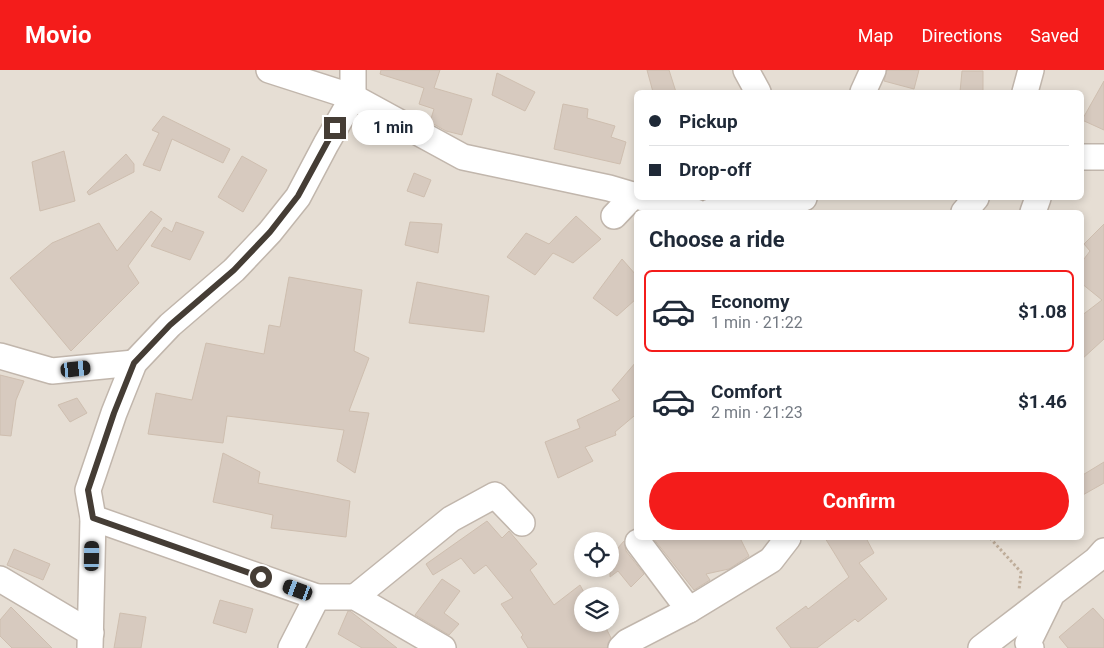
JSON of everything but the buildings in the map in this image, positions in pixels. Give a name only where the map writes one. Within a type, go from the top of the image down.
[{"type":"street","points":[[269,70],[354,97],[463,157],[634,195]]},
{"type":"street","points":[[90,640],[93,518],[88,490],[114,413],[134,363],[170,325],[234,270],[270,232],[298,196],[354,97],[353,70]]},
{"type":"street","points":[[864,90],[873,70]]},
{"type":"street","points":[[1025,90],[1031,70]]},
{"type":"street","points":[[1084,158],[1104,157]]},
{"type":"street","points":[[614,216],[634,199]]},
{"type":"street","points":[[652,200],[689,210]]},
{"type":"street","points":[[966,210],[974,200]]},
{"type":"street","points":[[733,210],[789,205]]},
{"type":"street","points":[[0,356],[52,371],[134,363]]},
{"type":"street","points":[[355,597],[451,519],[495,495],[522,524]]},
{"type":"street","points":[[93,518],[317,597],[355,597],[443,648]]},
{"type":"street","points":[[621,648],[627,642],[689,610],[771,560],[786,540]]},
{"type":"street","points":[[638,542],[689,610]]},
{"type":"street","points":[[981,648],[1053,591],[1096,560],[1104,551]]},
{"type":"street","points":[[0,579],[90,640]]},
{"type":"street","points":[[1031,648],[1028,643],[1053,591]]},
{"type":"street","points":[[291,648],[317,597]]},
{"type":"path","points":[[992,540],[1021,572],[1015,622]]},
{"type":"shaded area","points":[[0,70],[1104,70],[1104,648],[0,648]]},
{"type":"route","points":[[261,577],[93,518],[88,490],[98,456],[134,363],[170,325],[234,270],[270,232],[298,196],[335,128]]}]
